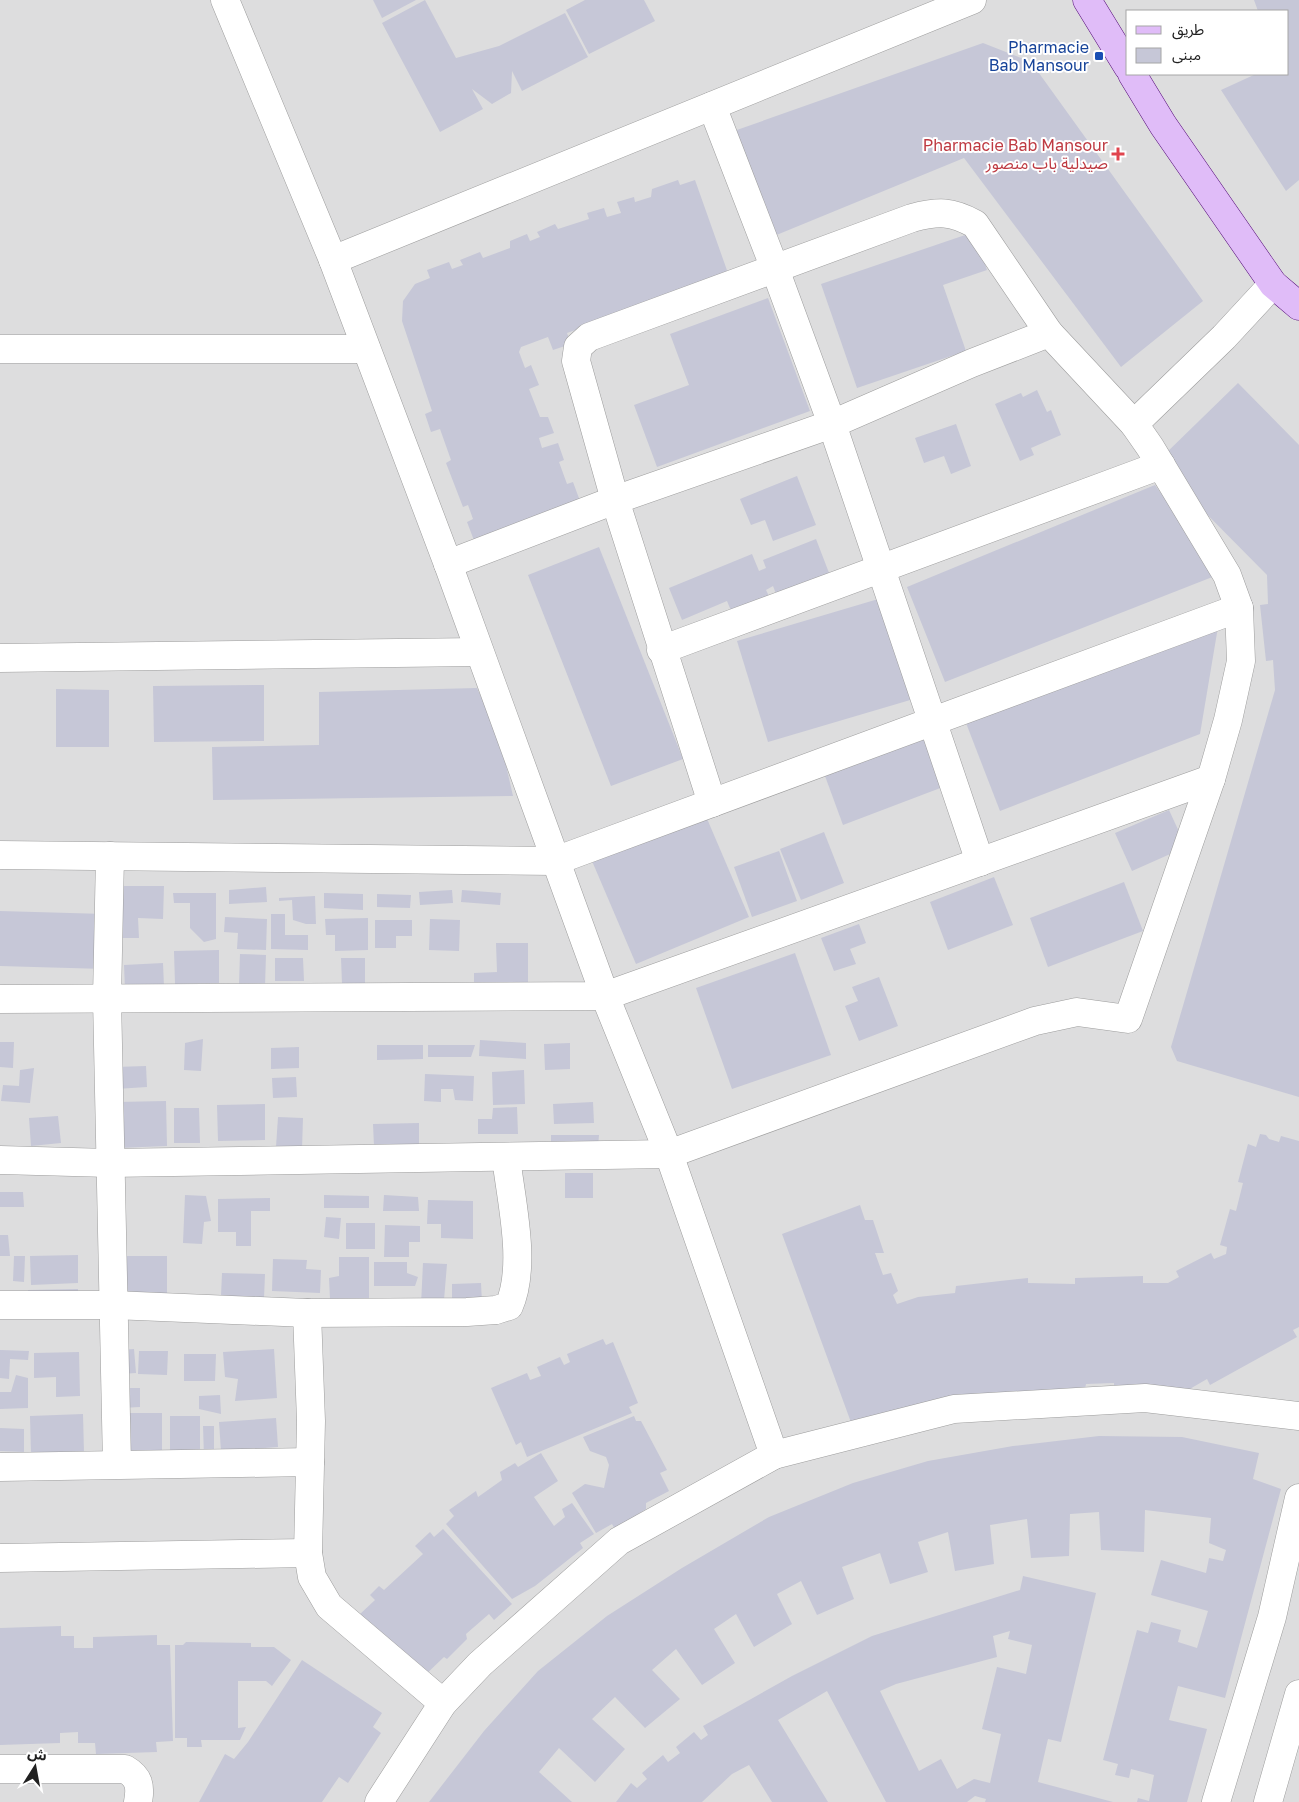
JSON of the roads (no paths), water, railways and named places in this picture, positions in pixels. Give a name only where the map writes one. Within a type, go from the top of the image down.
[{"type":"street","points":[[225,0],[333,260],[448,564],[478,652],[605,996],[669,1154],[774,1455]]},
{"type":"street","points":[[333,260],[972,0]]},
{"type":"street","points":[[1087,0],[1126,64]]},
{"type":"street","points":[[1133,75],[1163,125],[1273,284],[1299,306]]},
{"type":"street","points":[[712,106],[832,424],[980,862]]},
{"type":"street","points":[[0,1160],[109,1163],[669,1154],[1035,1021],[1077,1012],[1128,1019],[1211,779],[1228,720],[1241,661],[1239,608],[1228,575],[1134,424],[1049,333],[975,224],[958,215],[942,212],[912,218],[589,337],[578,347],[576,361],[615,500],[661,650],[712,802]]},
{"type":"street","points":[[1134,424],[1224,337],[1273,284]]},
{"type":"street","points":[[448,564],[615,500],[832,424],[972,363],[1049,333]]},
{"type":"street","points":[[0,349],[366,349]]},
{"type":"street","points":[[661,650],[1161,465]]},
{"type":"street","points":[[0,855],[555,861],[1239,608]]},
{"type":"street","points":[[0,658],[478,652]]},
{"type":"street","points":[[0,999],[605,996],[1211,779]]},
{"type":"street","points":[[110,856],[107,998],[116,1464]]},
{"type":"street","points":[[0,1305],[113,1305],[307,1313],[467,1312],[496,1310],[509,1306],[515,1292],[517,1272],[506,1157]]},
{"type":"street","points":[[307,1313],[311,1421],[308,1552],[312,1577],[329,1606],[443,1703]]},
{"type":"street","points":[[379,1802],[443,1703],[480,1664],[619,1541],[774,1455],[954,1409],[1145,1398],[1299,1416]]},
{"type":"street","points":[[0,1467],[310,1462]]},
{"type":"street","points":[[1216,1802],[1272,1617],[1299,1498]]},
{"type":"street","points":[[0,1558],[308,1552]]},
{"type":"street","points":[[1268,1802],[1299,1694]]},
{"type":"street","points":[[0,1768],[125,1769],[134,1774],[139,1784],[138,1802]]},
{"type":"place","name":"Pharmacie Bab Mansour","points":[[1099,56]]},
{"type":"place","name":"Pharmacie Bab Mansour صيدلية باب منصور","points":[[1118,154]]}]
